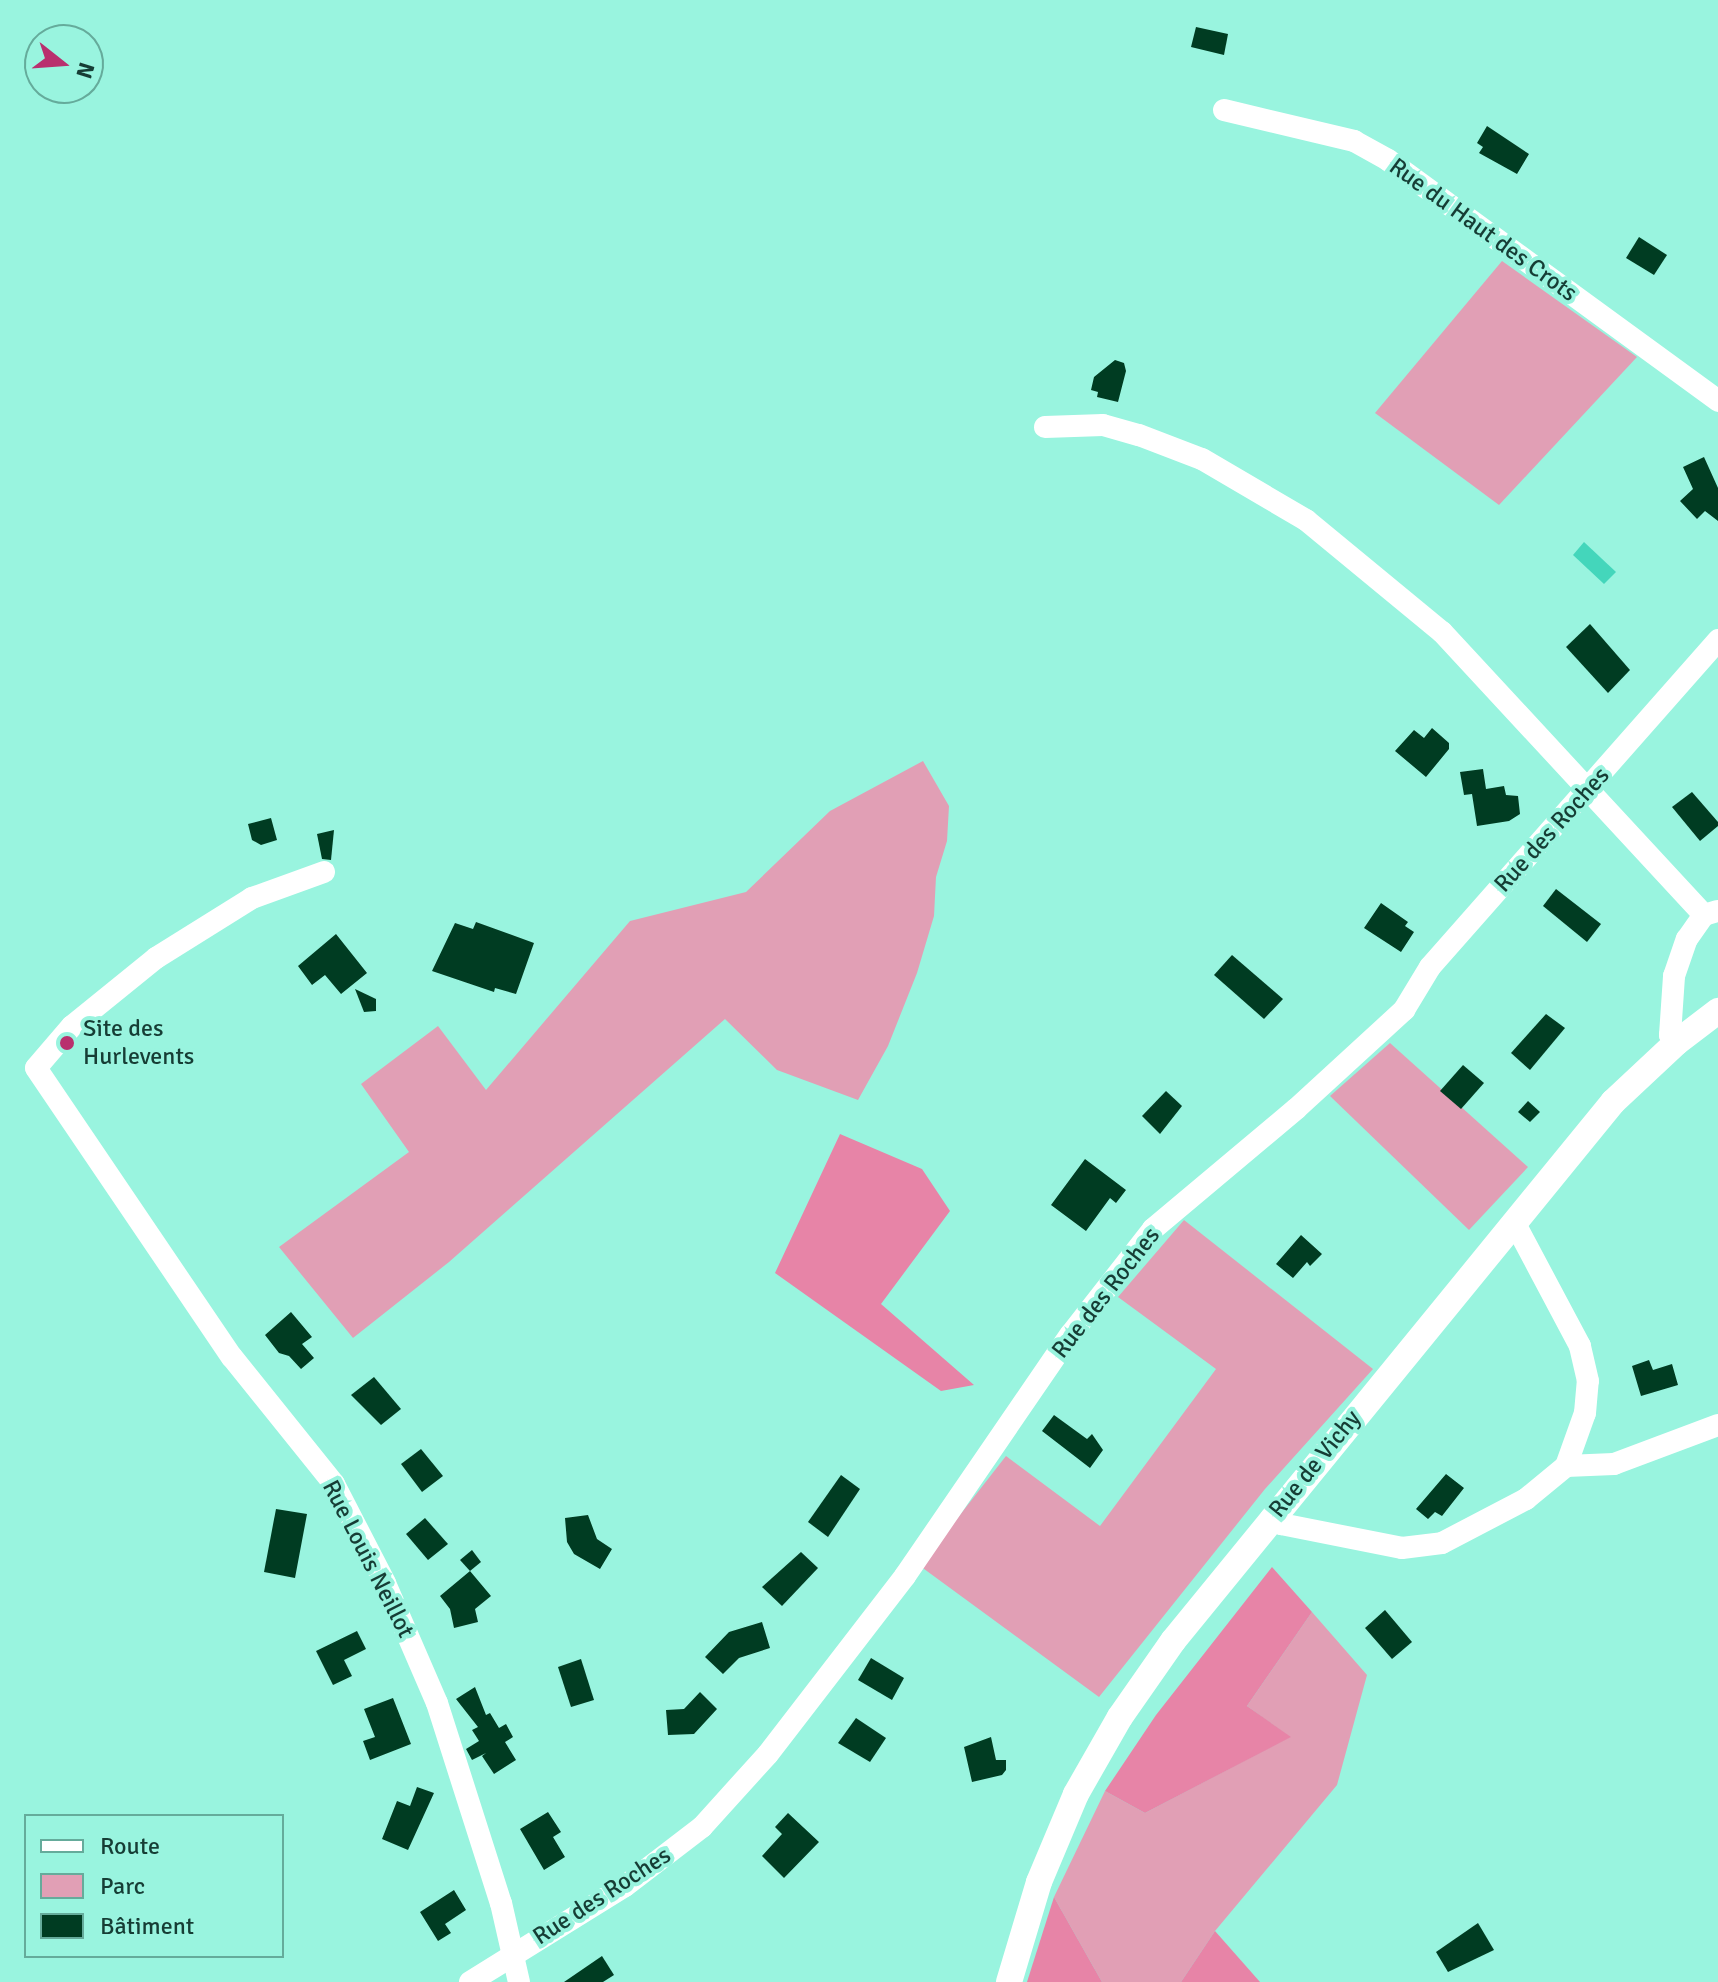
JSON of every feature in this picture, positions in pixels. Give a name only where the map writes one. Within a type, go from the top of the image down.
[{"type":"street","name":"Rue du Haut des Crots","points":[[1224,110],[1354,141],[1388,160],[1718,401]]},
{"type":"street","points":[[1045,427],[1103,425],[1202,459],[1306,520],[1442,632],[1711,913],[1687,939],[1674,976],[1670,1035],[1676,1043]]},
{"type":"street","name":"Rue des Roches","points":[[470,1982],[625,1886],[669,1856],[702,1827],[768,1754],[905,1576],[1071,1334],[1153,1229],[1296,1109],[1404,1010],[1430,967],[1590,789],[1718,640]]},
{"type":"street","name":"Rue Louis Neillot","points":[[324,872],[252,898],[156,958],[72,1026],[36,1068],[232,1357],[334,1484],[385,1583],[437,1703],[493,1875],[519,1982]]},
{"type":"street","name":"Rue de Vichy","points":[[1009,1982],[1039,1882],[1076,1794],[1120,1717],[1173,1641],[1613,1102],[1676,1043],[1718,1011]]},
{"type":"street","points":[[1271,1518],[1281,1524],[1402,1548],[1442,1543],[1526,1499],[1566,1466],[1585,1413],[1588,1381],[1580,1346],[1514,1222]]},
{"type":"street","points":[[1566,1466],[1614,1464],[1718,1425]]},
{"type":"green space","points":[[1502,261],[1637,357],[1499,505],[1375,413]]},
{"type":"green space","points":[[923,761],[949,806],[947,841],[936,877],[934,916],[917,973],[888,1046],[858,1100],[777,1070],[725,1019],[449,1262],[353,1338],[279,1247],[409,1152],[361,1084],[438,1026],[486,1090],[630,921],[746,892],[830,811]]},
{"type":"green space","points":[[1390,1043],[1528,1167],[1469,1230],[1330,1096]]},
{"type":"green space","points":[[1184,1220],[1373,1369],[1265,1489],[1099,1697],[920,1566],[1006,1456],[1100,1526],[1216,1369],[1118,1297]]},
{"type":"green space","points":[[1312,1612],[1367,1675],[1337,1785],[1215,1931],[1181,1982],[1102,1982],[1054,1897],[1105,1791],[1145,1813],[1290,1737],[1247,1706]]},
{"type":"shaded area","points":[[1584,542],[1616,572],[1604,584],[1573,555]]},
{"type":"shaded area","points":[[840,1134],[922,1169],[950,1211],[881,1304],[974,1385],[941,1391],[775,1273]]},
{"type":"shaded area","points":[[1272,1567],[1312,1612],[1247,1706],[1291,1737],[1145,1813],[1105,1791],[1156,1715]]},
{"type":"shaded area","points":[[1054,1897],[1102,1982],[1027,1982]]},
{"type":"shaded area","points":[[1215,1931],[1260,1982],[1181,1982]]},
{"type":"building","points":[[1196,27],[1228,34],[1224,55],[1191,47]]},
{"type":"building","points":[[1487,126],[1529,154],[1517,174],[1479,153],[1483,147],[1477,143]]},
{"type":"building","points":[[1639,237],[1667,255],[1654,275],[1626,258]]},
{"type":"building","points":[[1115,360],[1124,363],[1126,371],[1118,402],[1097,397],[1098,392],[1091,390],[1094,377]]},
{"type":"building","points":[[1704,457],[1718,488],[1718,521],[1705,511],[1697,519],[1680,501],[1693,489],[1683,467]]},
{"type":"building","points":[[1590,624],[1630,670],[1608,693],[1566,647]]},
{"type":"building","points":[[1432,728],[1449,743],[1449,749],[1426,777],[1395,751],[1414,730],[1424,738]]},
{"type":"building","points":[[1483,769],[1486,789],[1504,786],[1506,795],[1518,796],[1520,814],[1509,821],[1477,826],[1472,794],[1464,795],[1460,772]]},
{"type":"building","points":[[1692,792],[1718,822],[1718,826],[1700,841],[1672,807]]},
{"type":"building","points":[[271,818],[277,840],[261,845],[252,840],[248,824]]},
{"type":"building","points":[[334,830],[331,860],[322,859],[317,834]]},
{"type":"building","points":[[1556,889],[1601,924],[1587,942],[1543,906]]},
{"type":"building","points":[[1381,903],[1408,922],[1405,926],[1414,932],[1401,952],[1364,928]]},
{"type":"building","points":[[476,922],[534,943],[516,994],[495,988],[494,992],[432,971],[455,923],[473,929]]},
{"type":"building","points":[[336,934],[367,973],[341,994],[325,975],[312,985],[298,966]]},
{"type":"building","points":[[1232,955],[1283,999],[1264,1019],[1214,975]]},
{"type":"building","points":[[355,989],[376,999],[376,1011],[364,1012]]},
{"type":"building","points":[[1546,1014],[1565,1028],[1530,1070],[1511,1053]]},
{"type":"building","points":[[1463,1065],[1484,1083],[1461,1109],[1440,1091]]},
{"type":"building","points":[[1166,1091],[1182,1106],[1160,1134],[1142,1116]]},
{"type":"building","points":[[1528,1101],[1540,1112],[1530,1122],[1518,1112]]},
{"type":"building","points":[[1085,1159],[1126,1190],[1116,1203],[1110,1198],[1086,1231],[1051,1205]]},
{"type":"building","points":[[1301,1235],[1322,1254],[1310,1266],[1307,1262],[1293,1278],[1276,1264]]},
{"type":"building","points":[[291,1312],[312,1337],[302,1344],[314,1358],[301,1369],[289,1356],[279,1353],[265,1335]]},
{"type":"building","points":[[1649,1360],[1653,1370],[1672,1364],[1678,1385],[1641,1396],[1632,1366]]},
{"type":"building","points":[[374,1377],[401,1409],[381,1425],[351,1395]]},
{"type":"building","points":[[1054,1415],[1087,1439],[1092,1434],[1103,1450],[1090,1468],[1042,1431]]},
{"type":"building","points":[[421,1449],[443,1476],[422,1492],[401,1464]]},
{"type":"building","points":[[1446,1474],[1464,1488],[1442,1516],[1435,1512],[1428,1519],[1416,1509]]},
{"type":"building","points":[[841,1475],[860,1489],[828,1537],[808,1522]]},
{"type":"building","points":[[276,1509],[307,1514],[295,1578],[264,1572]]},
{"type":"building","points":[[588,1515],[597,1539],[612,1549],[600,1569],[574,1554],[567,1542],[565,1518]]},
{"type":"building","points":[[425,1518],[448,1544],[428,1560],[406,1534]]},
{"type":"building","points":[[472,1550],[481,1562],[470,1571],[460,1560]]},
{"type":"building","points":[[801,1552],[818,1568],[782,1606],[762,1587]]},
{"type":"building","points":[[470,1571],[491,1596],[475,1609],[478,1622],[454,1628],[450,1609],[440,1596]]},
{"type":"building","points":[[1385,1610],[1412,1642],[1392,1659],[1365,1628]]},
{"type":"building","points":[[762,1622],[770,1648],[739,1658],[723,1674],[705,1657],[729,1632]]},
{"type":"building","points":[[357,1631],[366,1649],[344,1660],[352,1676],[333,1685],[316,1651]]},
{"type":"building","points":[[871,1658],[904,1678],[892,1700],[858,1680]]},
{"type":"building","points":[[581,1659],[594,1700],[571,1707],[558,1667]]},
{"type":"building","points":[[475,1687],[486,1715],[490,1713],[499,1728],[506,1724],[513,1737],[505,1742],[516,1760],[494,1774],[482,1756],[486,1753],[472,1760],[466,1749],[479,1741],[472,1730],[478,1727],[456,1699]]},
{"type":"building","points":[[700,1692],[717,1709],[694,1734],[668,1735],[666,1710],[684,1709]]},
{"type":"building","points":[[393,1698],[411,1744],[370,1760],[363,1741],[375,1737],[364,1709]]},
{"type":"building","points":[[856,1718],[886,1738],[870,1762],[838,1743]]},
{"type":"building","points":[[991,1737],[996,1760],[1006,1760],[1006,1770],[1002,1775],[972,1782],[964,1747]]},
{"type":"building","points":[[417,1787],[434,1793],[408,1850],[382,1839],[397,1801],[410,1806]]},
{"type":"building","points":[[548,1812],[561,1832],[553,1837],[565,1857],[544,1870],[520,1829]]},
{"type":"building","points":[[788,1813],[819,1842],[784,1878],[762,1856],[782,1834],[775,1827]]},
{"type":"building","points":[[454,1890],[466,1910],[445,1924],[451,1933],[438,1941],[420,1912]]},
{"type":"building","points":[[1478,1923],[1494,1950],[1448,1972],[1436,1952]]},
{"type":"building","points":[[602,1956],[614,1975],[603,1982],[564,1982]]},
{"type":"place","name":"Site des Hurlevents","points":[[67,1043]]}]
